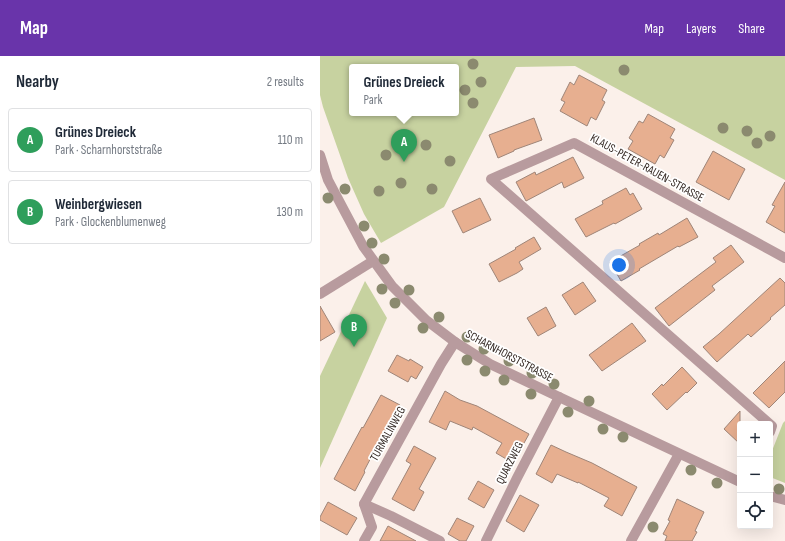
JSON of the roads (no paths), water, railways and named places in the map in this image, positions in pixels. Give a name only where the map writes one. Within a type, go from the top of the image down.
[{"type":"street","name":"KLAUS-PETER-RAUEN-STRASSE","points":[[766,421],[491,179],[574,143],[785,258]]},
{"type":"street","name":"SCHARNHORSTSTRASSE","points":[[320,155],[328,180],[363,246],[392,286],[426,320],[490,364],[559,398],[737,481]]},
{"type":"street","points":[[320,294],[373,261]]},
{"type":"street","name":"TURMALINWEG","points":[[364,504],[441,364],[456,342]]},
{"type":"street","name":"QUARZWEG","points":[[486,541],[559,398]]},
{"type":"street","points":[[631,541],[679,454]]},
{"type":"street","points":[[773,497],[785,500]]},
{"type":"street","points":[[364,504],[372,527],[364,541]]},
{"type":"street","points":[[364,504],[440,541]]},
{"type":"place","name":"Grünes Dreieck","points":[[404,162]]},
{"type":"place","name":"Weinbergwiesen","points":[[354,347]]}]
